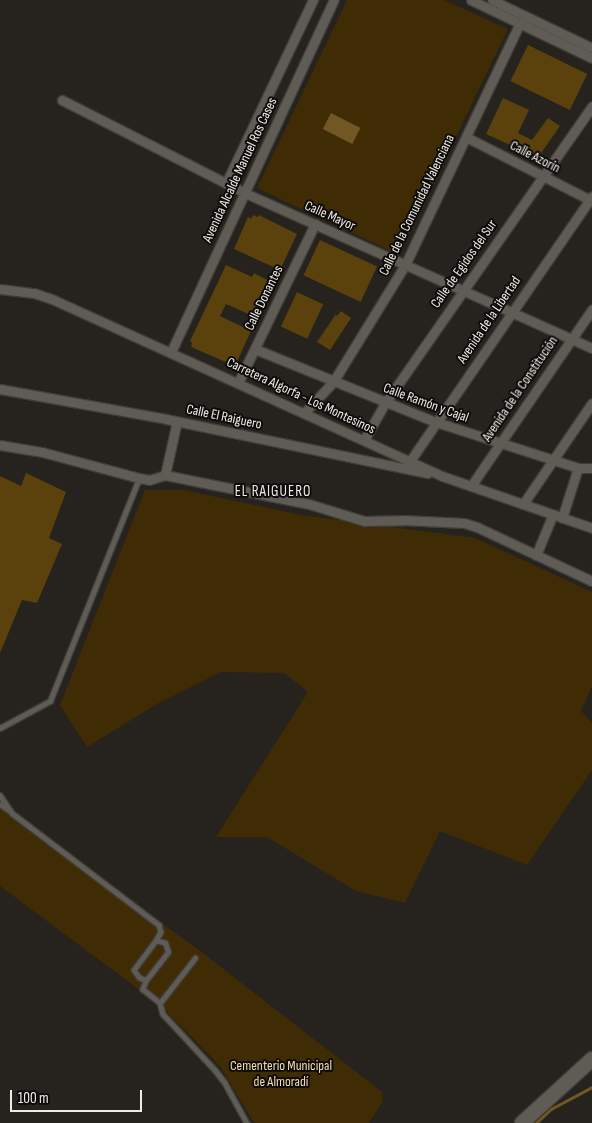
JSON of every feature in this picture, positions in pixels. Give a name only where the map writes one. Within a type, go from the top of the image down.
[{"type":"main road","points":[[522,1123],[592,1059]]},
{"type":"street","name":"Avenida Alcalde Manuel Ros Cases","points":[[226,183],[313,0]]},
{"type":"street","name":"Avenida Alcalde Manuel Ros Cases","points":[[171,352],[334,0]]},
{"type":"street","points":[[471,0],[592,58]]},
{"type":"street","points":[[492,0],[592,48]]},
{"type":"street","name":"Calle de la Comunidad Valenciana","points":[[304,413],[332,382],[405,265],[520,23]]},
{"type":"street","name":"Calle Mayor","points":[[62,100],[245,193],[405,265],[464,289],[592,348]]},
{"type":"street","name":"Calle de Egidos del Sur","points":[[364,440],[385,403],[542,175],[592,106]]},
{"type":"street","name":"Calle Azorín","points":[[466,137],[591,199]]},
{"type":"street","name":"Avenida de la Libertad","points":[[410,461],[511,312],[591,199]]},
{"type":"street","name":"Calle Donantes","points":[[238,383],[315,224]]},
{"type":"street","name":"Carretera Algorfa - Los Montesinos","points":[[0,290],[34,293],[54,300],[442,476],[592,528]]},
{"type":"street","name":"Avenida de la Constitución","points":[[472,486],[499,443],[592,309]]},
{"type":"street","name":"Calle Ramón y Cajal","points":[[255,349],[332,382],[436,422],[578,468],[592,468]]},
{"type":"street","name":"Calle El Raiguero","points":[[0,389],[177,421],[442,476]]},
{"type":"street","points":[[523,504],[592,403]]},
{"type":"street","points":[[165,475],[177,421]]},
{"type":"street","points":[[0,445],[42,452],[149,480],[165,475],[309,504],[364,521],[403,520],[464,523],[592,581]]},
{"type":"street","points":[[562,518],[578,468]]},
{"type":"street","points":[[536,555],[553,514]]},
{"type":"lane","points":[[0,728],[50,701],[139,478]]},
{"type":"lane","points":[[0,795],[12,813]]},
{"type":"lane","points":[[0,804],[159,925],[161,932],[134,970],[138,977],[147,979]]},
{"type":"lane","points":[[156,941],[165,944],[168,952],[147,979],[143,989],[160,1003],[163,1014],[225,1083],[246,1123]]},
{"type":"lane","points":[[160,1003],[195,958]]},
{"type":"green space","points":[[347,0],[444,0],[508,29],[399,255],[257,188]]},
{"type":"green space","points":[[145,490],[184,490],[301,515],[475,538],[592,592],[592,686],[581,711],[592,723],[592,770],[527,865],[440,831],[405,903],[356,891],[267,837],[216,837],[308,692],[284,673],[221,672],[157,704],[87,747],[60,705]]},
{"type":"green space","name":"Cementerio Municipal de Almoradí","points":[[0,808],[155,924],[161,923],[195,947],[382,1092],[383,1101],[369,1123],[254,1123],[220,1066],[161,1006],[0,886]]},
{"type":"shaded area","points":[[331,113],[360,128],[352,144],[323,129]]},
{"type":"building","points":[[528,45],[587,74],[570,110],[510,81]]},
{"type":"building","points":[[503,98],[529,110],[518,133],[532,140],[548,118],[560,126],[537,159],[520,147],[519,149],[486,134]]},
{"type":"building","points":[[253,215],[258,217],[259,215],[297,234],[280,270],[234,249],[248,217],[251,219]]},
{"type":"building","points":[[320,240],[377,267],[361,302],[304,275]]},
{"type":"building","points":[[226,265],[252,277],[254,273],[273,283],[257,318],[226,304],[220,316],[251,331],[235,366],[191,347],[192,343],[190,341]]},
{"type":"building","points":[[297,292],[323,304],[307,339],[281,326]]},
{"type":"building","points":[[341,311],[351,318],[330,350],[317,342],[336,314],[337,316]]},
{"type":"building","points":[[26,473],[66,492],[49,538],[62,544],[37,603],[22,600],[0,653],[0,476],[21,486]]},
{"type":"waterway","points":[[536,1123],[551,1109],[592,1087]]},
{"type":"district","name":"EL RAIGUERO","points":[[273,492]]}]
